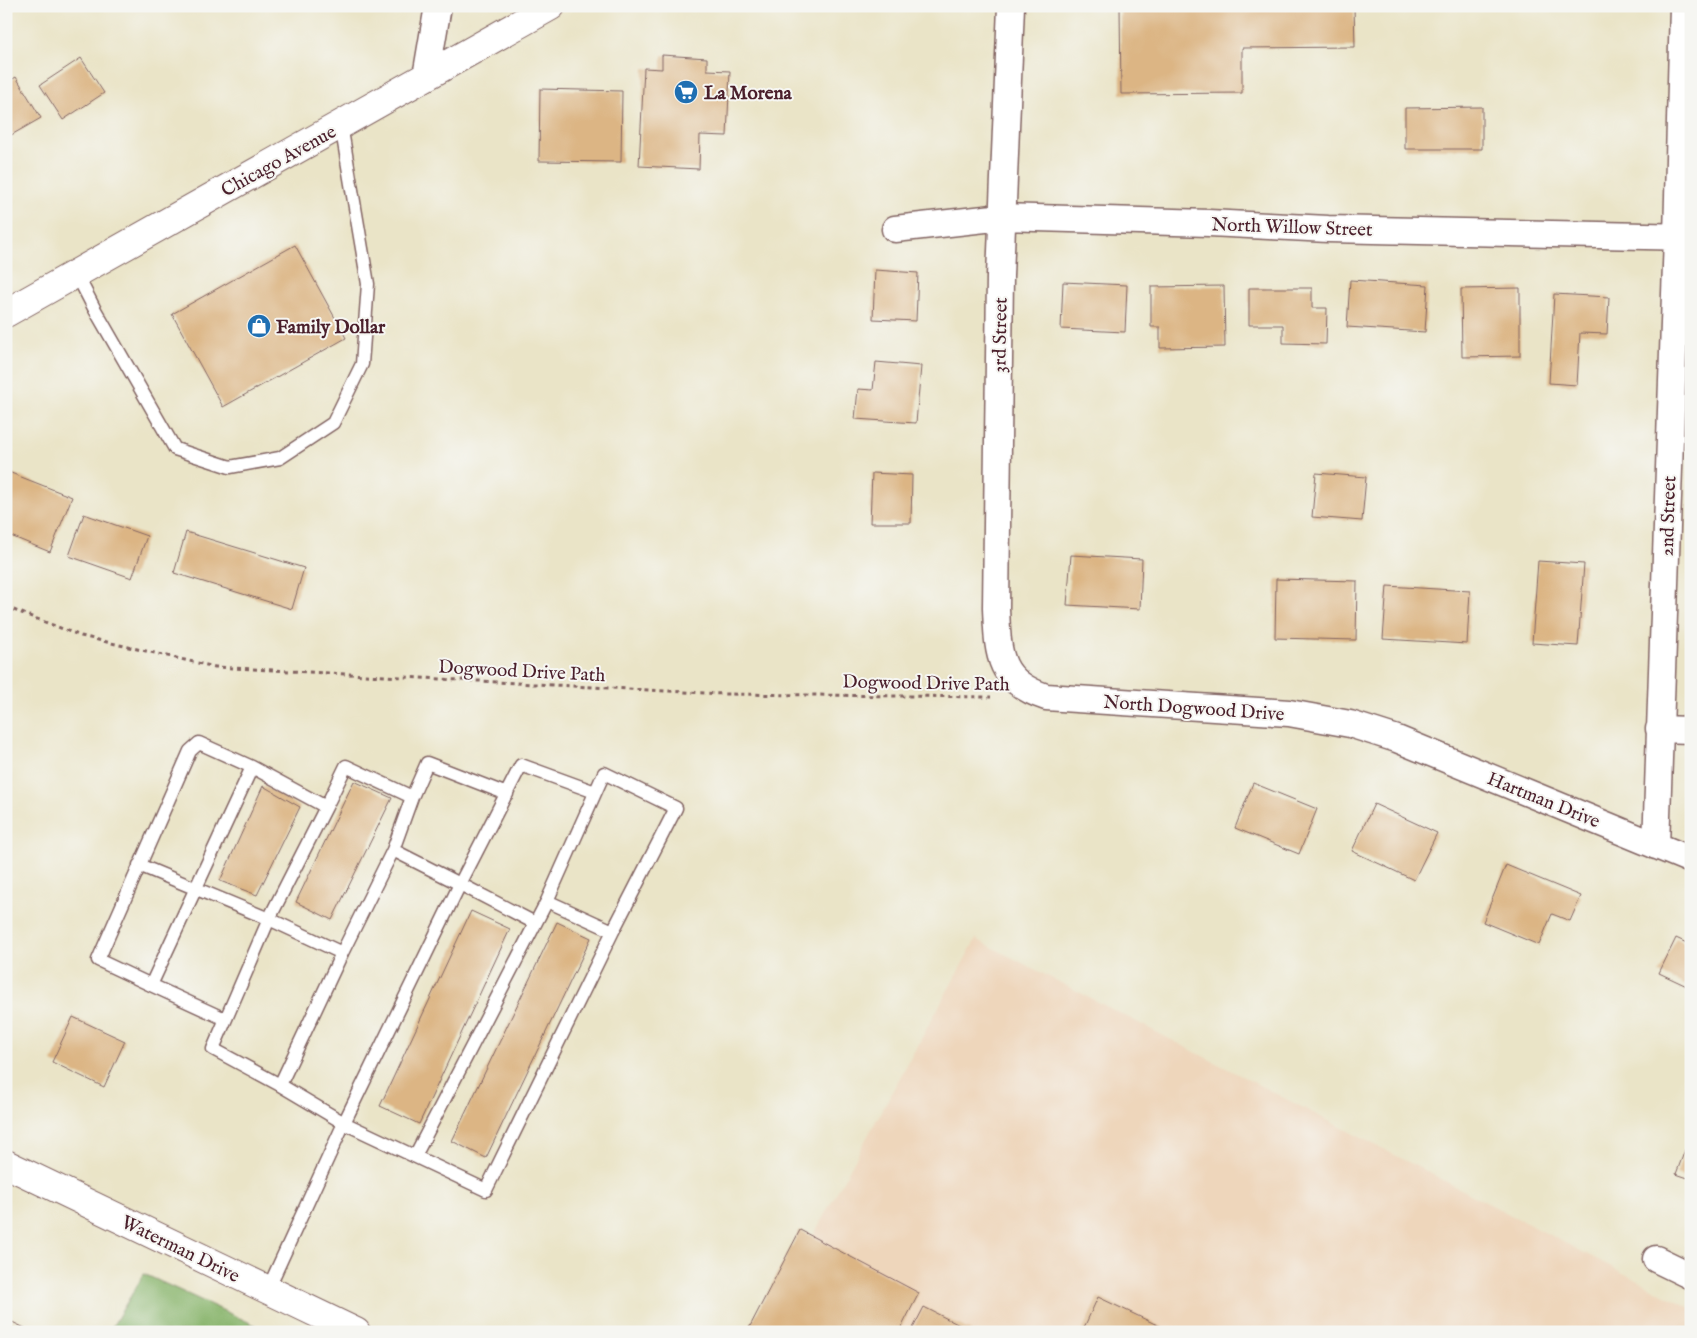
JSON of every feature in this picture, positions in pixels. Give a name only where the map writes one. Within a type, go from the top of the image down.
[{"type":"street","points":[[426,77],[438,6]]},
{"type":"street","name":"Chicago Avenue","points":[[6,313],[550,6]]},
{"type":"street","name":"3rd Street","points":[[1003,663],[997,645],[996,608],[1000,276],[1011,6]]},
{"type":"street","name":"2nd Street","points":[[1656,846],[1659,730],[1684,236],[1683,6]]},
{"type":"street","name":"North Willow Street","points":[[895,229],[1003,217],[1209,222],[1328,228],[1684,236]]},
{"type":"street","name":"North Dogwood Drive","points":[[1003,663],[1015,681],[1029,691],[1046,697],[1289,713],[1350,724],[1397,739]]},
{"type":"street","points":[[1659,730],[1691,730]]},
{"type":"street","name":"Hartman Drive","points":[[1397,739],[1691,860]]},
{"type":"street","name":"Waterman Drive","points":[[6,1164],[356,1332]]},
{"type":"street","points":[[1656,1259],[1691,1276]]},
{"type":"lane","points":[[76,273],[94,308],[176,449],[230,467],[280,458],[333,424],[362,364],[368,284],[341,125]]},
{"type":"lane","points":[[225,1020],[98,960],[190,751],[199,743],[252,767],[326,807]]},
{"type":"lane","points":[[280,1085],[393,850],[412,797],[427,763],[507,794]]},
{"type":"lane","points":[[268,1290],[344,1123],[460,884],[521,765],[595,792]]},
{"type":"lane","points":[[412,797],[346,766],[269,920],[213,1049],[280,1085],[344,1123],[486,1190],[613,931],[676,808],[604,773],[546,901],[414,1156]]},
{"type":"lane","points":[[151,985],[252,767]]},
{"type":"lane","points":[[393,850],[535,923]]},
{"type":"lane","points":[[139,864],[342,953]]},
{"type":"lane","points":[[546,901],[613,931]]},
{"type":"path","name":"Dogwood Drive Path","points":[[6,607],[81,636],[215,667],[723,694],[997,697]]},
{"type":"shaded area","points":[[976,939],[1691,1308],[1691,1332],[760,1332]]},
{"type":"green space","points":[[144,1274],[270,1332],[109,1332]]},
{"type":"building","points":[[1120,6],[1354,6],[1355,47],[1242,48],[1242,93],[1121,94]]},
{"type":"building","name":"La Morena","points":[[662,55],[707,58],[707,70],[730,71],[727,136],[700,135],[699,169],[639,166],[644,68],[662,69]]},
{"type":"building","points":[[81,58],[104,93],[63,120],[40,85]]},
{"type":"building","points":[[16,77],[41,118],[6,138],[6,83]]},
{"type":"building","points":[[540,89],[622,91],[621,162],[539,161]]},
{"type":"building","points":[[1482,107],[1482,149],[1405,149],[1405,108]]},
{"type":"building","name":"Family Dollar","points":[[295,245],[346,338],[223,407],[172,314]]},
{"type":"building","points":[[875,270],[918,273],[916,321],[873,319]]},
{"type":"building","points":[[1350,280],[1428,285],[1425,332],[1347,327]]},
{"type":"building","points":[[1063,282],[1127,285],[1125,332],[1061,329]]},
{"type":"building","points":[[1224,286],[1225,347],[1160,348],[1160,327],[1151,327],[1151,287]]},
{"type":"building","points":[[1249,288],[1312,288],[1312,308],[1327,308],[1326,344],[1283,343],[1283,325],[1249,325]]},
{"type":"building","points":[[1520,288],[1520,356],[1462,357],[1461,289]]},
{"type":"building","points":[[1554,294],[1609,297],[1607,334],[1580,333],[1577,385],[1549,383]]},
{"type":"building","points":[[876,362],[921,366],[916,423],[855,419],[858,389],[873,390]]},
{"type":"building","points":[[6,471],[72,497],[50,552],[6,534]]},
{"type":"building","points":[[872,473],[912,475],[911,523],[870,523]]},
{"type":"building","points":[[1316,473],[1366,477],[1362,521],[1312,517]]},
{"type":"building","points":[[84,514],[147,536],[132,578],[69,556]]},
{"type":"building","points":[[186,532],[304,568],[292,609],[174,573]]},
{"type":"building","points":[[1071,555],[1142,559],[1140,609],[1067,605]]},
{"type":"building","points":[[1538,561],[1584,564],[1578,646],[1532,643]]},
{"type":"building","points":[[1276,579],[1357,581],[1356,640],[1275,638]]},
{"type":"building","points":[[1387,586],[1470,591],[1467,644],[1383,639]]},
{"type":"building","points":[[354,781],[392,798],[332,920],[296,902]]},
{"type":"building","points":[[1253,783],[1317,809],[1299,854],[1235,828]]},
{"type":"building","points":[[263,786],[300,807],[257,895],[220,881]]},
{"type":"building","points":[[1374,804],[1437,833],[1414,880],[1352,851]]},
{"type":"building","points":[[1506,865],[1581,896],[1570,921],[1552,914],[1539,945],[1483,922]]},
{"type":"building","points":[[471,911],[510,929],[419,1124],[380,1106]]},
{"type":"building","points":[[557,922],[591,938],[486,1158],[452,1141]]},
{"type":"building","points":[[1676,938],[1691,945],[1691,988],[1659,973]]},
{"type":"building","points":[[73,1017],[125,1041],[104,1087],[52,1062]]},
{"type":"building","points":[[1691,1134],[1691,1179],[1676,1174]]},
{"type":"building","points":[[800,1230],[919,1293],[899,1332],[747,1332]]},
{"type":"building","points":[[1098,1297],[1172,1332],[1082,1332]]},
{"type":"building","points":[[924,1307],[973,1332],[911,1332]]},
{"type":"building","points":[[6,1319],[33,1332],[6,1332]]},
{"type":"place","name":"La Morena","points":[[686,92]]},
{"type":"place","name":"Family Dollar","points":[[259,326]]}]
